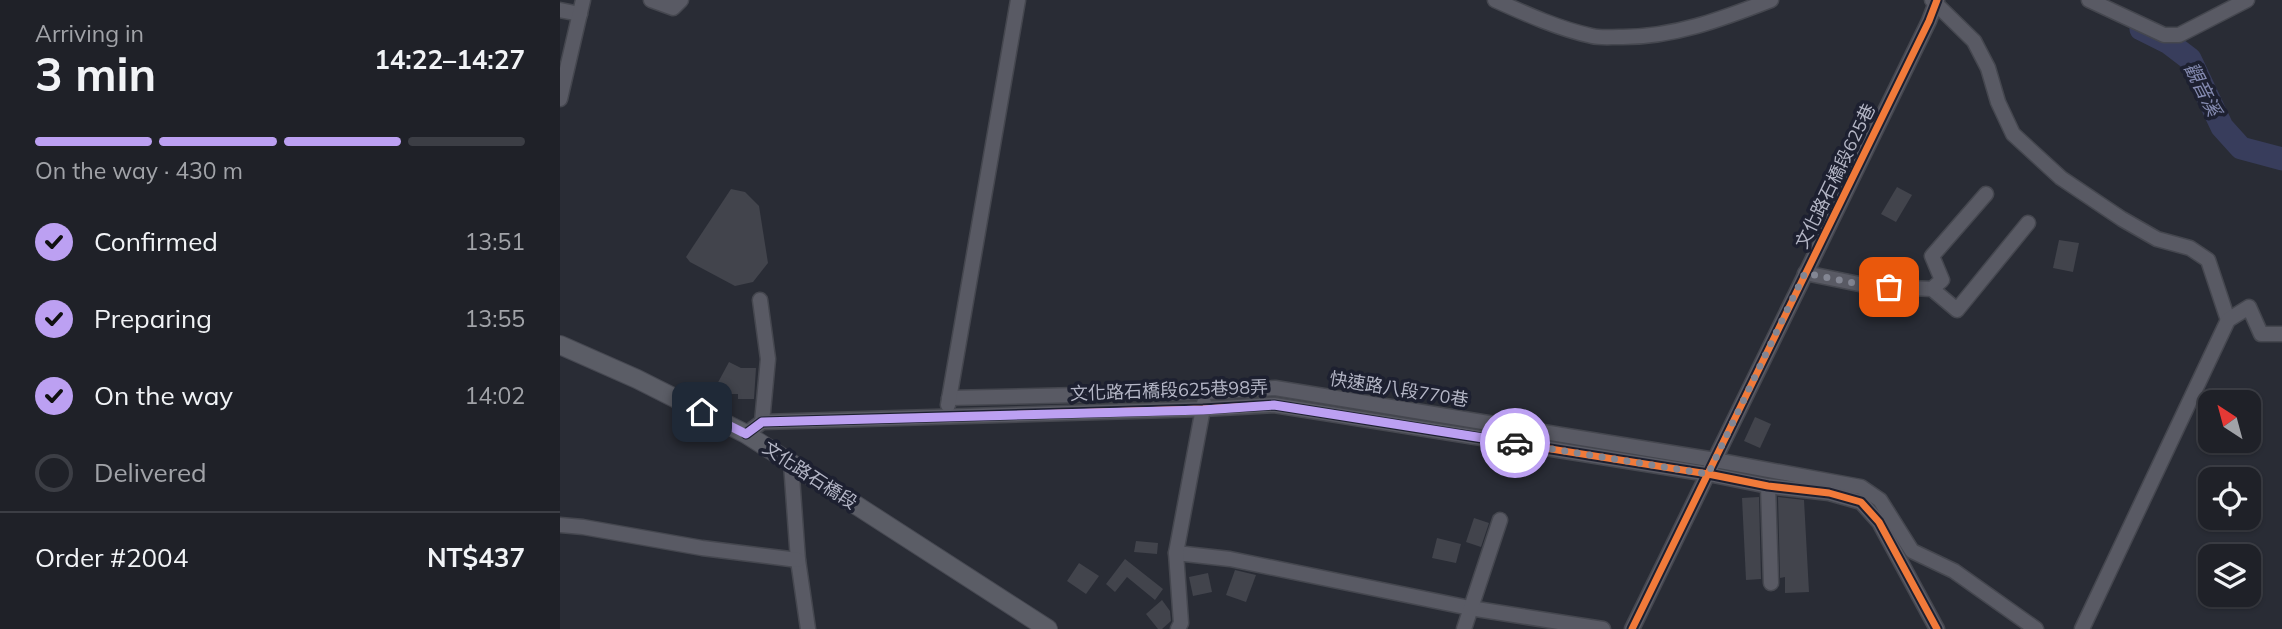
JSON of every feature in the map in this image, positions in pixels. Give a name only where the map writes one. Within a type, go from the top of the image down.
[{"type":"main road","name":"文化路石橋段","points":[[560,345],[637,379],[746,434],[1048,629]]},
{"type":"street","points":[[651,0],[673,8],[681,0]]},
{"type":"street","points":[[946,417],[1018,0]]},
{"type":"street","points":[[1495,0],[1532,17],[1594,37],[1632,37],[1674,32],[1771,0]]},
{"type":"street","points":[[2089,0],[2164,35],[2179,35],[2247,0]]},
{"type":"street","points":[[1935,1],[1974,41],[1988,68],[1998,102],[2013,134],[2061,178],[2122,219],[2157,239],[2190,248],[2208,260],[2228,320]]},
{"type":"street","name":"文化路石橋段625巷","points":[[1632,629],[1929,21],[1935,1]]},
{"type":"street","points":[[560,10],[582,7],[560,99]]},
{"type":"street","points":[[1932,289],[1942,280],[1932,256],[1986,194]]},
{"type":"street","points":[[1805,273],[1869,286],[1932,289],[1957,310],[2028,223]]},
{"type":"street","points":[[746,434],[762,422],[768,359],[760,300]]},
{"type":"street","points":[[2082,629],[2228,320],[2249,307],[2261,334],[2282,334]]},
{"type":"street","name":"快速路八段770巷","points":[[949,398],[1275,388],[1712,467],[1861,487],[1880,500],[1912,551],[1954,571],[2036,629]]},
{"type":"street","points":[[1178,629],[1181,623],[1176,553],[1206,392]]},
{"type":"street","name":"文化路石橋段625巷98弄","points":[[762,422],[1203,410],[1274,405],[1712,467],[1768,486],[1829,493],[1861,502],[1879,522],[1937,629]]},
{"type":"street","points":[[791,463],[798,560],[808,629]]},
{"type":"street","points":[[1768,486],[1771,583]]},
{"type":"street","points":[[1464,629],[1500,520]]},
{"type":"street","points":[[560,526],[583,527],[702,548],[798,560]]},
{"type":"street","points":[[1176,553],[1230,559],[1470,608],[1603,629]]},
{"type":"building","points":[[1897,187],[1912,195],[1896,222],[1881,214]]},
{"type":"building","points":[[731,189],[745,192],[759,206],[768,263],[753,282],[735,286],[690,262],[686,257]]},
{"type":"building","points":[[2059,240],[2079,243],[2073,272],[2053,268]]},
{"type":"building","points":[[729,362],[741,368],[756,368],[754,399],[738,399],[738,394],[727,394],[715,388]]},
{"type":"building","points":[[1755,417],[1771,424],[1760,448],[1744,441]]},
{"type":"building","points":[[1759,497],[1761,579],[1746,580],[1742,498]]},
{"type":"building","points":[[1778,497],[1804,500],[1809,592],[1785,593],[1785,577],[1780,578]]},
{"type":"building","points":[[1474,518],[1489,523],[1481,547],[1466,542]]},
{"type":"building","points":[[1437,538],[1461,544],[1456,563],[1432,558]]},
{"type":"building","points":[[1136,541],[1158,543],[1157,554],[1134,552]]},
{"type":"building","points":[[1125,559],[1163,589],[1155,600],[1127,577],[1115,592],[1106,584]]},
{"type":"building","points":[[1079,563],[1099,576],[1086,594],[1067,581]]},
{"type":"building","points":[[1235,570],[1256,575],[1246,602],[1226,595]]},
{"type":"building","points":[[1208,573],[1212,592],[1193,596],[1189,577]]},
{"type":"building","points":[[1162,600],[1170,611],[1171,621],[1158,629],[1146,614]]},
{"type":"waterway","name":"觀音溪","points":[[2141,29],[2169,43],[2190,59],[2222,127],[2241,148],[2282,159]]},
{"type":"cycle path","points":[[1632,629],[1937,0]]},
{"type":"cycle path","points":[[746,434],[762,422],[1274,405],[1708,474],[1768,486],[1829,493],[1861,502],[1879,522],[1937,629]]},
{"type":"way so far","points":[[1515,443],[1708,474],[1805,273],[1869,286],[1889,287]]},
{"type":"route","points":[[702,412],[746,434],[762,422],[1203,410],[1274,405],[1515,443]]}]
